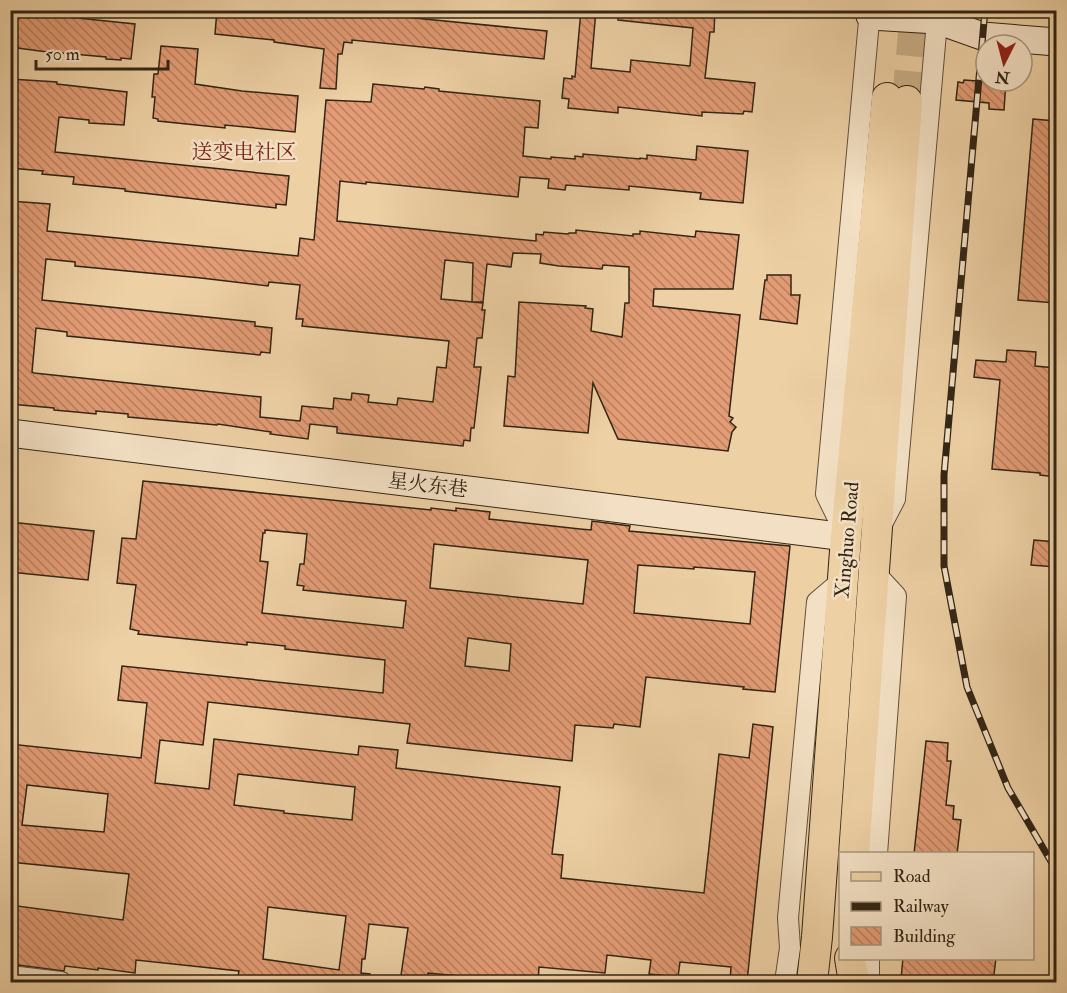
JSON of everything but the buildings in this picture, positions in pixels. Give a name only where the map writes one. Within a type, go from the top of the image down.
[{"type":"main road","name":"Xinghuo Road","points":[[812,982],[843,580],[861,537],[897,100]]},
{"type":"main road","name":"Xinghuo Road","points":[[854,852],[873,571],[861,537]]},
{"type":"main road","points":[[803,982],[817,937]]},
{"type":"main road","points":[[844,982],[848,960]]},
{"type":"main road","points":[[848,960],[854,982]]},
{"type":"street","points":[[938,15],[895,499],[861,537],[826,494],[870,13],[938,15],[982,36],[1056,42]]},
{"type":"street","name":"星火东巷","points":[[10,433],[861,537]]},
{"type":"street","points":[[873,571],[896,597],[877,852]]},
{"type":"street","points":[[785,982],[790,948],[788,918],[817,602],[843,580]]},
{"type":"street","points":[[869,960],[869,982]]},
{"type":"street","points":[[10,976],[62,982]]},
{"type":"tunnel","points":[[907,101],[915,10]]},
{"type":"railway","points":[[985,10],[944,475],[944,566],[967,687],[1008,788],[1056,870]]},
{"type":"district","name":"送变电社区","points":[[244,152]]}]
